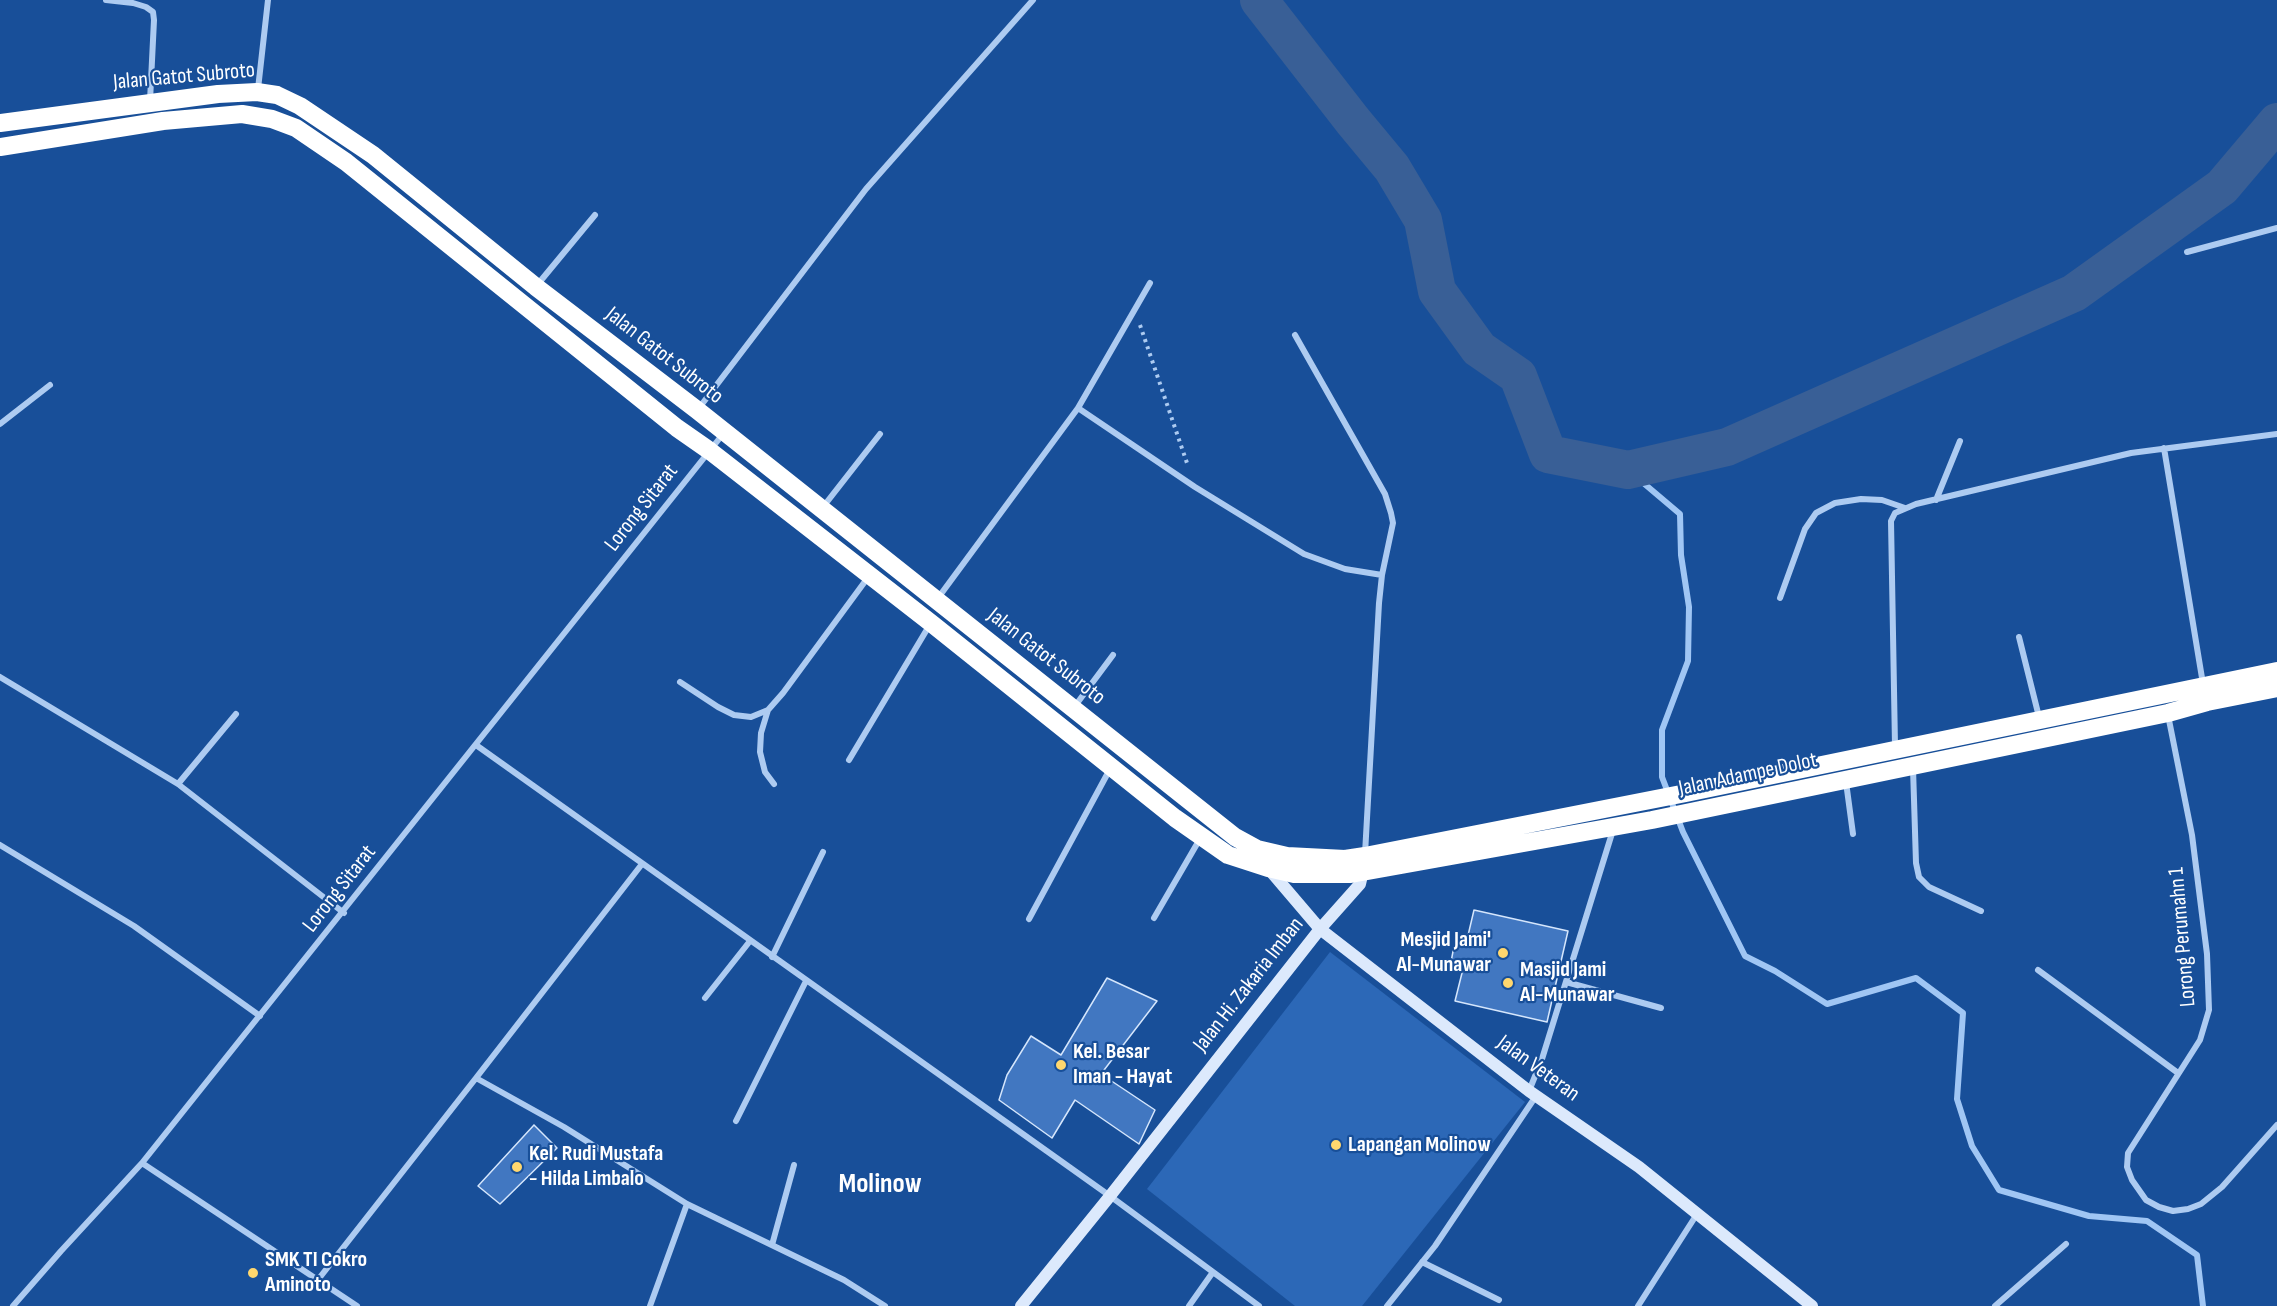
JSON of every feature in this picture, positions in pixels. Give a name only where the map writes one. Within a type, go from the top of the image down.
[{"type":"highway","name":"Jalan Gatot Subroto","points":[[0,123],[258,84],[300,106],[365,150],[1235,837]]},
{"type":"highway","name":"Jalan Gatot Subroto","points":[[0,147],[163,121],[242,114],[272,119],[296,128],[346,162],[677,428],[870,575],[1201,837],[1228,855]]},
{"type":"highway","name":"Jalan Adampe Dolot","points":[[1235,837],[1257,849],[1287,856],[1346,859],[1364,864],[1652,820],[1913,764],[2168,713],[2205,693],[2277,671]]},
{"type":"highway","name":"Jalan Adampe Dolot","points":[[1228,855],[1294,874],[1324,876],[1364,864],[1649,800],[2163,694],[2277,688]]},
{"type":"highway","points":[[1136,786],[1149,769]]},
{"type":"street","points":[[106,0],[133,3],[153,12],[150,102]]},
{"type":"street","points":[[258,84],[268,0]]},
{"type":"street","points":[[697,410],[866,189],[1033,0]]},
{"type":"street","points":[[536,287],[595,215]]},
{"type":"street","points":[[2187,252],[2277,228]]},
{"type":"street","points":[[936,601],[1078,408],[1150,283]]},
{"type":"street","points":[[1295,335],[1389,505],[1393,523],[1382,575],[1364,864]]},
{"type":"street","points":[[0,424],[50,385]]},
{"type":"street","points":[[1078,408],[1195,487],[1304,554],[1345,569],[1382,575]]},
{"type":"street","name":"Lorong Sitarat","points":[[13,1306],[142,1164],[344,913],[723,433]]},
{"type":"street","points":[[821,510],[880,434]]},
{"type":"street","points":[[1895,750],[1891,521],[1895,513],[1905,507],[2131,453],[2277,434]]},
{"type":"street","points":[[1936,500],[1960,441]]},
{"type":"street","points":[[2164,448],[2205,693]]},
{"type":"street","points":[[1780,598],[1805,529],[1815,513],[1835,503],[1861,499],[1881,500],[1905,507]]},
{"type":"street","points":[[774,784],[765,772],[760,752],[760,733],[768,710],[870,575]]},
{"type":"street","points":[[849,760],[931,623]]},
{"type":"street","points":[[2019,637],[2040,720]]},
{"type":"street","points":[[1073,709],[1113,655]]},
{"type":"street","points":[[0,677],[178,784],[344,913]]},
{"type":"street","points":[[680,682],[734,715],[751,717],[768,710]]},
{"type":"street","name":"Lorong Perumahn 1","points":[[2163,694],[2192,835],[2207,954],[2209,1010],[2200,1040],[2128,1153],[2127,1167],[2132,1180],[2146,1200],[2173,1211],[2188,1209],[2201,1204],[2222,1187],[2277,1125]]},
{"type":"street","points":[[178,784],[236,714]]},
{"type":"street","points":[[476,746],[1110,1196],[1259,1306]]},
{"type":"street","points":[[1913,764],[1916,863],[1919,877],[1929,887],[1981,911]]},
{"type":"street","points":[[1029,919],[1111,766]]},
{"type":"street","points":[[1846,778],[1853,834]]},
{"type":"street","points":[[1387,1306],[1422,1262],[1533,1093],[1614,826]]},
{"type":"street","points":[[1154,918],[1201,837]]},
{"type":"street","points":[[0,845],[134,926],[260,1016]]},
{"type":"street","name":"Jalan Veteran","points":[[1257,849],[1268,868],[1320,929],[1533,1093],[1639,1167],[1812,1306]]},
{"type":"street","points":[[772,957],[823,852]]},
{"type":"street","points":[[317,1281],[642,864]]},
{"type":"street","name":"Jalan Hi. Zakaria Imban","points":[[1021,1306],[1320,929],[1360,884],[1364,864]]},
{"type":"street","points":[[705,998],[750,942]]},
{"type":"street","points":[[2038,970],[2178,1073]]},
{"type":"street","points":[[736,1121],[806,981]]},
{"type":"street","points":[[1566,982],[1661,1008]]},
{"type":"street","points":[[476,1078],[564,1127],[687,1204],[844,1280],[885,1306]]},
{"type":"street","points":[[142,1164],[357,1306]]},
{"type":"street","points":[[772,1245],[794,1165]]},
{"type":"street","points":[[650,1306],[687,1204]]},
{"type":"street","points":[[1638,1306],[1697,1214]]},
{"type":"street","points":[[1995,1306],[2066,1244]]},
{"type":"street","points":[[1422,1262],[1499,1300]]},
{"type":"street","points":[[1189,1306],[1214,1272]]},
{"type":"path","points":[[1134,308],[1195,487]]},
{"type":"shaded area","name":"Lapangan Molinow","points":[[1330,952],[1525,1102],[1362,1306],[1295,1306],[1147,1189]]},
{"type":"building","name":"Masjid Jami Al-Munawar","points":[[1474,910],[1568,931],[1547,1022],[1455,1001],[1464,965],[1451,962],[1455,941],[1466,944]]},
{"type":"building","name":"Kel. Besar Iman - Hayat","points":[[1107,978],[1157,1001],[1101,1074],[1155,1110],[1139,1144],[1075,1100],[1052,1138],[999,1100],[1007,1075],[1031,1036],[1061,1055]]},
{"type":"building","name":"Kel. Rudi Mustafa - Hilda Limbalo","points":[[534,1125],[557,1148],[500,1204],[478,1186]]},
{"type":"waterway","points":[[1259,0],[1392,168],[1423,220],[1437,291],[1479,349],[1518,376],[1548,454],[1628,470],[1727,447],[2074,293],[2222,187],[2277,122]]},
{"type":"waterway","points":[[1628,470],[1680,514],[1681,555],[1689,607],[1688,661],[1662,730],[1662,777],[1683,832],[1745,956],[1775,971],[1827,1004],[1916,978],[1963,1013],[1957,1099],[1972,1146],[1999,1190],[2089,1216],[2147,1221],[2197,1255],[2203,1306]]},
{"type":"place","name":"Mesjid Jami' Al-Munawar","points":[[1503,953]]},
{"type":"place","name":"Masjid Jami Al-Munawar","points":[[1508,983]]},
{"type":"place","name":"Kel. Besar Iman - Hayat","points":[[1061,1065]]},
{"type":"place","name":"Lapangan Molinow","points":[[1336,1145]]},
{"type":"place","name":"Kel. Rudi Mustafa - Hilda Limbalo","points":[[517,1167]]},
{"type":"place","name":"SMK TI Cokro Aminoto","points":[[253,1273]]},
{"type":"district","name":"Molinow","points":[[880,1185]]}]
